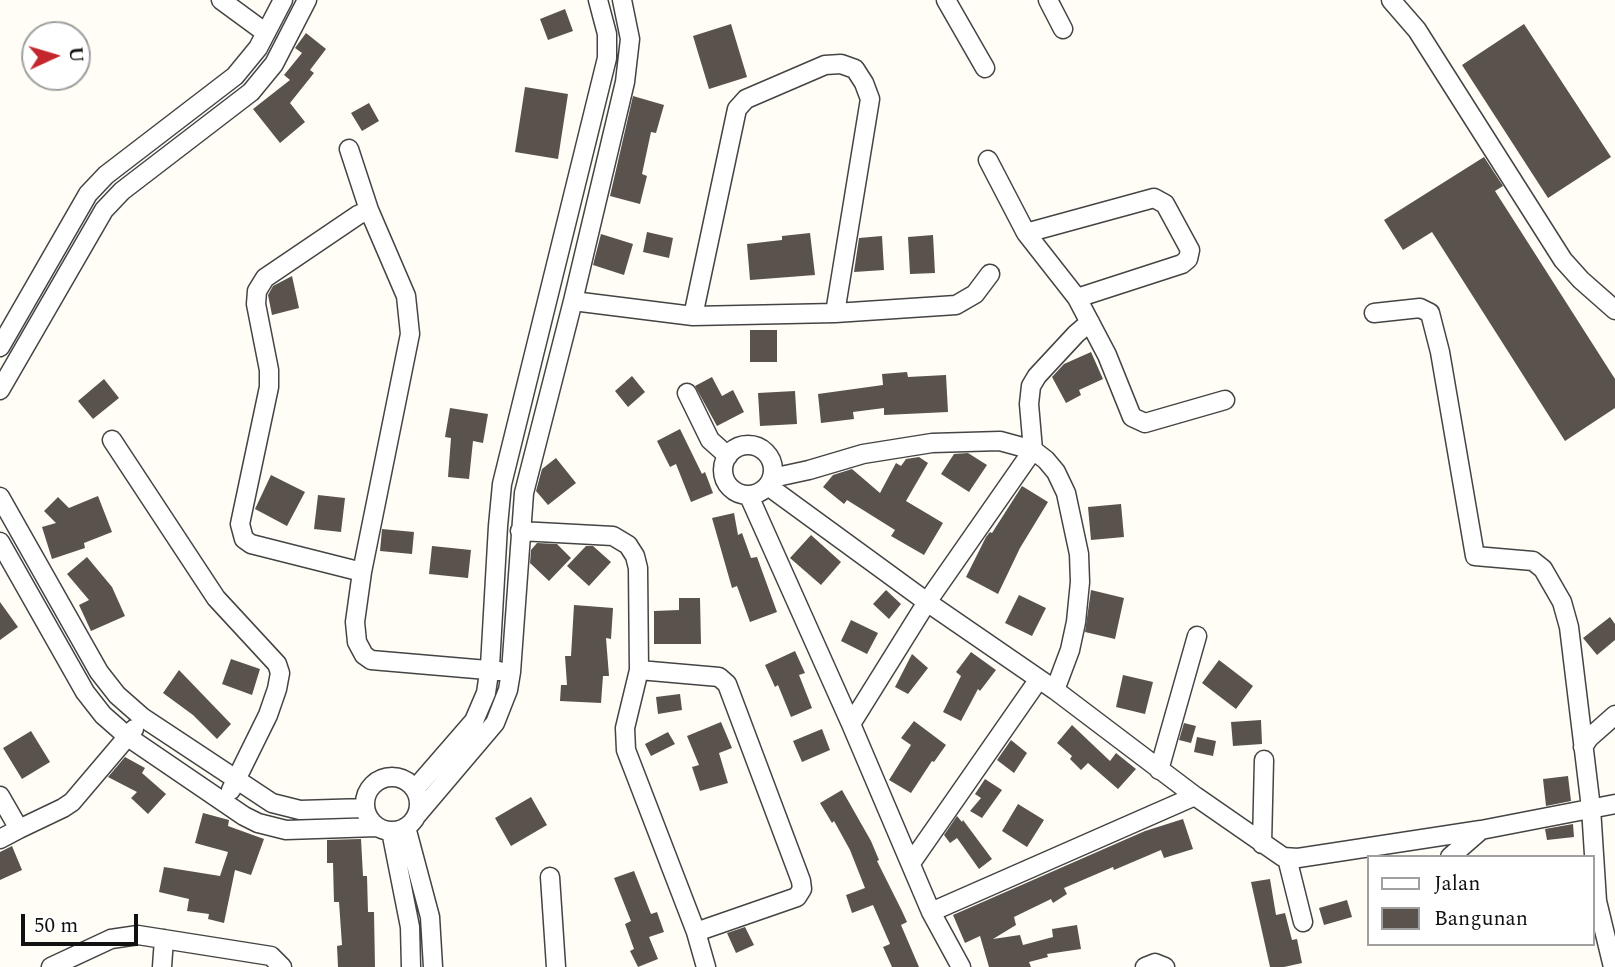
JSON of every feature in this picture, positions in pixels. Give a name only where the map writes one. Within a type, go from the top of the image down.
[{"type":"street","points":[[221,0],[266,33]]},
{"type":"street","points":[[0,390],[104,210],[122,191],[251,92],[274,64],[307,0]]},
{"type":"street","points":[[415,789],[474,721],[486,693],[490,670],[502,484],[607,58],[607,34],[597,0]]},
{"type":"street","points":[[398,825],[495,723],[505,703],[511,672],[520,531],[529,470],[573,301],[629,59],[630,39],[622,0]]},
{"type":"street","points":[[946,0],[985,68]]},
{"type":"street","points":[[1048,0],[1063,29]]},
{"type":"street","points":[[1391,0],[1417,30],[1563,260],[1615,310]]},
{"type":"street","points":[[0,347],[88,194],[106,175],[235,76],[258,48],[276,3]]},
{"type":"street","points":[[693,316],[737,109],[746,99],[825,65],[841,64],[855,69],[870,99],[835,313]]},
{"type":"street","points":[[349,149],[369,210],[406,296],[410,334],[362,572],[356,632],[360,649],[371,660],[511,672]]},
{"type":"street","points":[[988,160],[1027,233],[1077,298],[1132,417],[1145,423],[1225,400]]},
{"type":"street","points":[[574,194],[597,200]]},
{"type":"street","points":[[1027,233],[1154,198],[1165,204],[1190,250],[1188,259],[1182,264],[1077,298]]},
{"type":"street","points":[[362,572],[251,544],[244,539],[240,524],[269,387],[269,370],[256,304],[257,291],[265,278],[369,210]]},
{"type":"street","points":[[573,301],[693,316],[835,313],[956,305],[975,294],[990,274]]},
{"type":"street","points":[[1374,313],[1420,308],[1430,313],[1440,352],[1475,556],[1533,561],[1543,569],[1562,602],[1569,627],[1591,808],[1597,901],[1613,967]]},
{"type":"street","points":[[851,724],[928,602],[1033,450],[1029,404],[1031,386],[1037,376],[1090,322]]},
{"type":"street","points":[[687,393],[710,440],[728,456]]},
{"type":"street","points":[[111,440],[216,598],[277,664],[280,673],[268,715],[224,803]]},
{"type":"street","points":[[770,482],[863,454],[932,443],[1000,441],[1033,450],[1056,472],[1066,493],[1079,554],[1080,582],[1076,622],[1070,650],[1055,690]]},
{"type":"street","points":[[748,445],[763,450],[772,463],[770,482],[763,491],[741,495],[728,485],[723,471],[728,456],[733,450],[748,445]]},
{"type":"street","points":[[770,482],[928,602],[1055,690],[1159,770],[1277,855],[1287,858],[1480,830],[1615,804]]},
{"type":"street","points":[[749,495],[931,912],[961,967]]},
{"type":"street","points":[[0,497],[99,672],[117,695],[142,717],[272,803],[300,810],[365,808]]},
{"type":"street","points":[[520,531],[613,536],[628,545],[635,556],[638,568],[639,670],[625,728],[625,750],[696,932],[706,967]]},
{"type":"street","points":[[0,542],[85,692],[103,715],[128,737],[224,803],[258,823],[286,830],[398,825],[419,806],[415,789],[410,783],[397,777],[382,778],[375,782],[367,793],[365,808],[372,822],[398,825]]},
{"type":"street","points":[[1159,770],[1197,636]]},
{"type":"street","points":[[639,670],[719,677],[725,681],[801,881],[802,889],[797,897],[696,932]]},
{"type":"street","points":[[911,863],[1039,679]]},
{"type":"street","points":[[1583,747],[1589,738],[1615,715]]},
{"type":"street","points":[[0,839],[72,802],[142,717]]},
{"type":"street","points":[[1262,844],[1264,760]]},
{"type":"street","points":[[0,796],[19,829]]},
{"type":"street","points":[[931,912],[1195,796]]},
{"type":"street","points":[[398,825],[410,927],[411,967]]},
{"type":"street","points":[[398,825],[430,917],[433,967]]},
{"type":"street","points":[[1452,855],[1480,830]]},
{"type":"street","points":[[1287,858],[1303,922]]},
{"type":"street","points":[[550,877],[556,967]]},
{"type":"street","points":[[51,967],[111,939],[138,935],[271,956],[282,967]]},
{"type":"street","points":[[162,967],[164,939]]},
{"type":"street","points":[[1144,967],[1155,963],[1166,967]]},
{"type":"building","points":[[565,9],[573,31],[548,40],[540,19]]},
{"type":"building","points":[[731,24],[747,77],[709,89],[693,36]]},
{"type":"building","points":[[1524,24],[1611,157],[1548,198],[1462,65]]},
{"type":"building","points":[[306,33],[326,49],[310,70],[314,73],[290,103],[305,122],[280,143],[253,109],[290,80],[284,75],[302,53],[295,48]]},
{"type":"building","points":[[525,87],[568,94],[558,159],[515,152]]},
{"type":"building","points":[[633,96],[664,105],[656,133],[651,132],[642,174],[647,176],[640,204],[610,196]]},
{"type":"building","points":[[369,103],[379,121],[362,131],[351,113]]},
{"type":"building","points":[[1484,157],[1503,186],[1495,191],[1615,379],[1615,408],[1565,441],[1432,232],[1403,250],[1384,220]]},
{"type":"building","points":[[647,232],[673,238],[669,258],[643,252]]},
{"type":"building","points":[[810,233],[815,275],[750,280],[747,244]]},
{"type":"building","points":[[601,234],[633,244],[624,275],[593,265]]},
{"type":"building","points":[[933,235],[935,273],[910,274],[908,237]]},
{"type":"building","points":[[882,236],[884,270],[854,272],[859,238]]},
{"type":"building","points":[[292,276],[299,308],[272,315],[268,295],[273,286]]},
{"type":"building","points":[[750,330],[777,330],[777,362],[750,362]]},
{"type":"building","points":[[1091,352],[1103,379],[1079,390],[1081,395],[1066,403],[1052,377],[1064,364]]},
{"type":"building","points":[[907,372],[908,377],[946,375],[948,412],[884,415],[884,408],[853,412],[854,419],[821,423],[818,394],[883,385],[882,374]]},
{"type":"building","points":[[632,376],[645,392],[628,407],[615,391]]},
{"type":"building","points":[[712,377],[722,396],[733,390],[744,412],[717,426],[695,386]]},
{"type":"building","points":[[104,379],[119,398],[93,419],[78,401]]},
{"type":"building","points":[[795,391],[797,424],[760,426],[758,393]]},
{"type":"building","points":[[450,408],[488,414],[483,443],[473,441],[469,479],[448,477],[451,438],[445,437]]},
{"type":"building","points":[[680,429],[702,474],[705,472],[713,493],[691,502],[676,464],[670,467],[657,441]]},
{"type":"building","points":[[968,453],[987,465],[969,492],[941,474],[954,454]]},
{"type":"building","points":[[919,457],[928,463],[906,501],[943,523],[924,555],[891,536],[895,530],[847,500],[844,504],[823,487],[833,475],[852,469],[880,493],[896,463],[901,466],[906,459]]},
{"type":"building","points":[[556,458],[576,483],[548,505],[536,491],[542,469]]},
{"type":"building","points":[[271,475],[305,492],[287,526],[255,509]]},
{"type":"building","points":[[1022,486],[1048,502],[1020,548],[998,594],[966,577],[986,537],[992,533]]},
{"type":"building","points":[[318,495],[345,498],[341,532],[314,529]]},
{"type":"building","points":[[98,496],[112,532],[84,543],[85,548],[52,559],[42,527],[56,523],[44,511],[58,497],[69,508]]},
{"type":"building","points":[[1121,504],[1124,537],[1091,540],[1088,507]]},
{"type":"building","points":[[734,513],[738,535],[742,533],[751,558],[757,557],[777,612],[750,622],[737,586],[732,588],[712,518]]},
{"type":"building","points":[[382,529],[414,532],[412,554],[380,551]]},
{"type":"building","points":[[811,535],[841,562],[821,585],[790,558]]},
{"type":"building","points":[[537,543],[557,544],[571,558],[549,581],[530,563],[531,550]]},
{"type":"building","points":[[432,546],[471,550],[468,578],[429,574]]},
{"type":"building","points":[[586,546],[593,546],[611,562],[589,586],[567,566]]},
{"type":"building","points":[[87,557],[112,587],[125,616],[91,631],[79,605],[89,600],[67,574]]},
{"type":"building","points":[[886,590],[901,604],[889,619],[873,604]]},
{"type":"building","points":[[1091,590],[1124,598],[1115,639],[1085,632]]},
{"type":"building","points":[[1019,595],[1046,608],[1032,636],[1005,623]]},
{"type":"building","points":[[679,598],[700,598],[701,644],[654,644],[654,611],[679,610]]},
{"type":"building","points":[[0,602],[18,627],[0,640]]},
{"type":"building","points":[[574,605],[613,608],[611,639],[606,638],[609,676],[603,676],[601,703],[560,701],[561,685],[567,685],[565,656],[571,656]]},
{"type":"building","points":[[1610,617],[1615,624],[1615,640],[1597,655],[1583,638]]},
{"type":"building","points":[[851,620],[878,633],[867,654],[841,641]]},
{"type":"building","points":[[795,651],[805,673],[799,675],[812,708],[791,717],[778,685],[775,687],[765,665]]},
{"type":"building","points":[[971,652],[996,670],[980,691],[978,689],[961,721],[943,712],[961,676],[956,672]]},
{"type":"building","points":[[912,654],[928,668],[908,694],[895,687]]},
{"type":"building","points":[[231,659],[260,669],[252,695],[222,684]]},
{"type":"building","points":[[1219,660],[1253,686],[1236,709],[1202,683]]},
{"type":"building","points":[[179,670],[231,724],[217,739],[193,715],[163,693]]},
{"type":"building","points":[[1123,675],[1153,682],[1145,714],[1116,707]]},
{"type":"building","points":[[680,694],[682,710],[658,714],[656,697]]},
{"type":"building","points":[[1261,720],[1262,744],[1233,746],[1231,722]]},
{"type":"building","points":[[914,721],[946,745],[911,793],[889,780],[911,745],[901,738]]},
{"type":"building","points":[[721,722],[732,748],[719,753],[728,783],[700,791],[692,767],[699,765],[687,736]]},
{"type":"building","points":[[1184,723],[1196,726],[1191,743],[1179,740]]},
{"type":"building","points":[[1072,725],[1110,761],[1116,753],[1136,769],[1118,789],[1088,763],[1081,770],[1070,759],[1072,756],[1057,743]]},
{"type":"building","points":[[822,729],[830,750],[802,762],[793,741]]},
{"type":"building","points":[[31,731],[50,762],[22,779],[3,748]]},
{"type":"building","points":[[668,732],[675,744],[651,756],[645,744]]},
{"type":"building","points":[[1197,737],[1216,741],[1213,756],[1194,752]]},
{"type":"building","points":[[1011,740],[1027,753],[1014,773],[997,760]]},
{"type":"building","points":[[125,757],[145,768],[142,773],[166,794],[148,814],[131,798],[137,792],[108,777]]},
{"type":"building","points":[[1568,776],[1571,801],[1546,806],[1543,779]]},
{"type":"building","points":[[985,779],[1002,790],[982,818],[970,811],[981,798],[975,794]]},
{"type":"building","points":[[842,790],[871,841],[879,860],[877,861],[907,922],[901,925],[919,967],[892,967],[883,947],[890,944],[873,905],[852,913],[846,895],[865,888],[850,850],[834,821],[832,823],[820,803]]},
{"type":"building","points":[[531,797],[547,825],[511,846],[495,818]]},
{"type":"building","points":[[1018,804],[1044,820],[1027,847],[1002,831]]},
{"type":"building","points":[[203,813],[229,820],[228,826],[264,839],[251,875],[235,870],[224,923],[208,919],[209,914],[187,911],[189,899],[159,892],[164,867],[220,876],[228,852],[195,843]]},
{"type":"building","points":[[957,816],[962,822],[963,820],[992,859],[979,869],[957,838],[950,843],[944,835]]},
{"type":"building","points":[[1183,819],[1193,849],[1164,858],[1161,850],[1064,888],[1067,894],[1053,903],[1051,899],[1014,917],[1016,925],[993,939],[1020,935],[1023,945],[1053,937],[1052,929],[1077,925],[1081,949],[1047,954],[1048,957],[1029,962],[1031,967],[989,967],[980,936],[965,943],[953,915],[1145,831]]},
{"type":"building","points":[[1573,824],[1574,837],[1547,840],[1545,829]]},
{"type":"building","points":[[361,839],[363,876],[367,876],[368,912],[374,912],[375,967],[338,967],[337,946],[342,945],[339,902],[334,902],[333,863],[327,863],[327,840]]},
{"type":"building","points":[[12,846],[22,870],[0,880],[0,852]]},
{"type":"building","points":[[634,871],[651,914],[657,912],[664,932],[649,937],[658,959],[638,967],[630,951],[634,949],[625,924],[631,921],[614,878]]},
{"type":"building","points":[[1270,879],[1276,915],[1285,913],[1292,940],[1297,939],[1302,963],[1270,967],[1251,882]]},
{"type":"building","points":[[1347,900],[1352,917],[1324,925],[1319,908]]},
{"type":"building","points":[[745,927],[754,945],[736,953],[727,933]]}]
